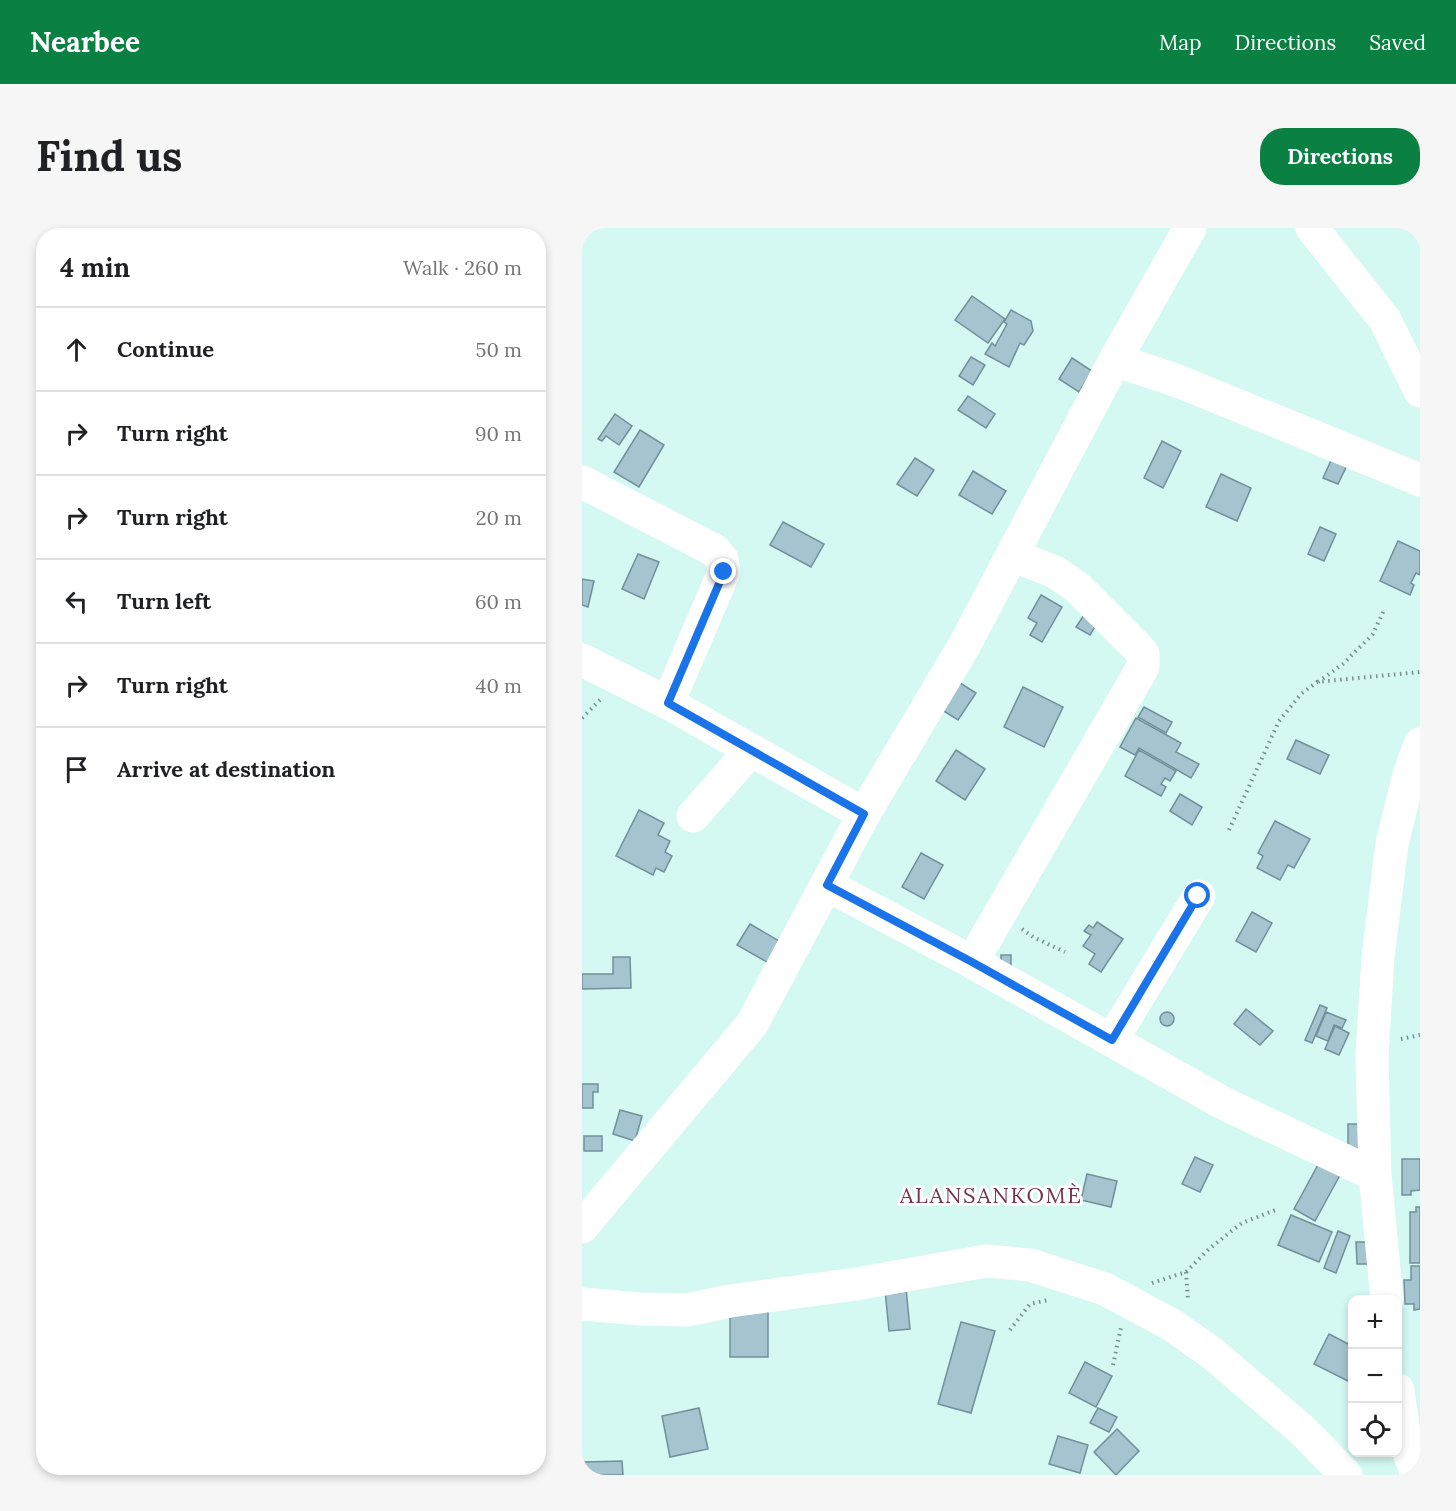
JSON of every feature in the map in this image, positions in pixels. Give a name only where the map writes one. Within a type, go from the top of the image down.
[{"type":"street","points":[[582,1227],[752,1024],[864,814],[964,646],[1115,360],[1190,228]]},
{"type":"street","points":[[1312,228],[1384,320],[1420,391]]},
{"type":"street","points":[[1115,360],[1178,381],[1420,480]]},
{"type":"street","points":[[582,482],[714,550],[722,559],[724,572],[668,703]]},
{"type":"street","points":[[972,962],[1143,667],[1143,654],[1078,588],[1055,572],[1012,555]]},
{"type":"street","points":[[582,660],[668,703],[864,814]]},
{"type":"street","points":[[1386,1295],[1375,1175],[1372,1056],[1378,957],[1392,844],[1409,775],[1420,744]]},
{"type":"street","points":[[693,816],[751,750]]},
{"type":"street","points":[[827,885],[972,962],[1223,1102],[1375,1175]]},
{"type":"street","points":[[1112,1040],[1198,896]]},
{"type":"street","points":[[582,1304],[687,1310],[730,1301],[845,1286],[986,1261],[1030,1265],[1105,1289],[1172,1325],[1213,1354],[1302,1430],[1346,1475]]},
{"type":"street","points":[[1400,1403],[1405,1441],[1417,1475]]},
{"type":"path","points":[[1229,830],[1279,721],[1301,694],[1343,664],[1373,634],[1385,608]]},
{"type":"path","points":[[1317,682],[1420,672]]},
{"type":"path","points":[[1002,910],[1014,924],[1033,937],[1065,952]]},
{"type":"path","points":[[1134,1305],[1152,1282],[1186,1272],[1210,1248],[1242,1223],[1278,1209]]},
{"type":"building","points":[[972,296],[1005,319],[988,343],[955,320]]},
{"type":"building","points":[[1011,310],[1031,321],[1033,331],[1024,345],[1020,343],[1009,367],[985,354],[992,343],[995,346],[1007,324],[1004,322]]},
{"type":"building","points":[[971,357],[985,365],[973,385],[959,376]]},
{"type":"building","points":[[1072,358],[1092,371],[1079,392],[1059,379]]},
{"type":"building","points":[[968,396],[995,414],[986,428],[958,410]]},
{"type":"building","points":[[615,414],[632,426],[619,445],[606,436],[602,441],[598,439]]},
{"type":"building","points":[[640,430],[664,445],[639,487],[614,472]]},
{"type":"building","points":[[1162,441],[1181,451],[1163,488],[1144,478]]},
{"type":"building","points":[[1333,456],[1348,463],[1338,484],[1323,478]]},
{"type":"building","points":[[915,458],[934,470],[917,496],[897,484]]},
{"type":"building","points":[[973,471],[1006,491],[992,514],[959,495]]},
{"type":"building","points":[[1221,474],[1251,488],[1237,521],[1206,507]]},
{"type":"building","points":[[783,522],[824,544],[811,567],[770,545]]},
{"type":"building","points":[[1320,527],[1336,534],[1324,561],[1308,554]]},
{"type":"building","points":[[1398,541],[1420,551],[1420,575],[1416,573],[1411,583],[1414,585],[1410,595],[1380,581]]},
{"type":"building","points":[[638,554],[659,562],[644,599],[622,589]]},
{"type":"building","points":[[582,579],[594,581],[588,607],[582,605]]},
{"type":"building","points":[[1041,595],[1062,607],[1042,642],[1030,635],[1037,623],[1028,618]]},
{"type":"building","points":[[1088,609],[1101,617],[1090,635],[1076,627]]},
{"type":"building","points":[[957,681],[976,693],[958,720],[939,708]]},
{"type":"building","points":[[1023,687],[1063,707],[1044,747],[1004,727]]},
{"type":"building","points":[[1144,707],[1172,722],[1166,733],[1138,717]]},
{"type":"building","points":[[1136,718],[1181,743],[1176,752],[1199,764],[1191,778],[1139,748],[1135,755],[1120,747]]},
{"type":"building","points":[[1296,740],[1329,755],[1320,774],[1287,759]]},
{"type":"building","points":[[956,750],[985,769],[965,800],[936,781]]},
{"type":"building","points":[[1139,750],[1176,771],[1170,781],[1165,778],[1161,784],[1166,787],[1161,796],[1125,776]]},
{"type":"building","points":[[1180,794],[1202,807],[1192,825],[1170,811]]},
{"type":"building","points":[[639,810],[664,823],[658,835],[670,841],[665,852],[672,856],[664,872],[656,868],[653,875],[616,856]]},
{"type":"building","points":[[1275,821],[1310,839],[1294,868],[1288,865],[1280,880],[1257,868],[1263,856],[1258,853]]},
{"type":"building","points":[[921,853],[943,865],[924,899],[902,887]]},
{"type":"building","points":[[1252,912],[1272,923],[1256,952],[1236,941]]},
{"type":"building","points":[[1097,922],[1123,939],[1101,972],[1089,964],[1095,954],[1083,946],[1091,935],[1084,931],[1089,925],[1093,928]]},
{"type":"building","points":[[750,924],[786,945],[774,966],[737,945]]},
{"type":"building","points":[[1001,955],[1011,955],[1011,971],[1001,971]]},
{"type":"building","points":[[613,957],[630,957],[631,988],[582,989],[582,974],[613,974]]},
{"type":"building","points":[[1320,1005],[1327,1008],[1312,1043],[1305,1040]]},
{"type":"building","points":[[1246,1009],[1273,1031],[1260,1045],[1234,1024]]},
{"type":"building","points":[[1167,1012],[1172,1014],[1174,1019],[1172,1024],[1167,1026],[1162,1024],[1160,1019],[1162,1014]]},
{"type":"building","points":[[1326,1012],[1346,1020],[1342,1028],[1334,1025],[1328,1041],[1316,1036]]},
{"type":"building","points":[[1335,1026],[1349,1033],[1339,1055],[1325,1049]]},
{"type":"building","points":[[582,1084],[598,1084],[598,1092],[593,1092],[593,1108],[582,1108]]},
{"type":"building","points":[[620,1110],[642,1116],[635,1141],[613,1134]]},
{"type":"building","points":[[1348,1124],[1366,1124],[1366,1148],[1348,1149]]},
{"type":"building","points":[[584,1136],[602,1136],[602,1151],[584,1151]]},
{"type":"building","points":[[1195,1157],[1213,1165],[1200,1192],[1182,1184]]},
{"type":"building","points":[[1402,1159],[1420,1159],[1420,1190],[1411,1191],[1411,1195],[1402,1195]]},
{"type":"building","points":[[1319,1163],[1340,1175],[1315,1221],[1294,1209]]},
{"type":"building","points":[[1087,1174],[1117,1181],[1111,1207],[1081,1200]]},
{"type":"building","points":[[1416,1207],[1420,1207],[1420,1263],[1410,1263],[1410,1212],[1416,1212]]},
{"type":"building","points":[[1291,1215],[1332,1232],[1319,1262],[1278,1245]]},
{"type":"building","points":[[1338,1231],[1350,1236],[1336,1273],[1324,1268]]},
{"type":"building","points":[[1356,1242],[1376,1242],[1377,1264],[1357,1264]]},
{"type":"building","points":[[1411,1266],[1420,1266],[1420,1309],[1414,1310],[1414,1304],[1405,1304],[1404,1280],[1411,1280]]},
{"type":"building","points":[[906,1288],[910,1329],[889,1331],[885,1290]]},
{"type":"building","points":[[730,1311],[768,1311],[768,1357],[730,1357]]},
{"type":"building","points":[[961,1322],[995,1331],[971,1413],[938,1404]]},
{"type":"building","points":[[1329,1334],[1348,1344],[1348,1381],[1314,1364]]},
{"type":"building","points":[[1085,1362],[1112,1376],[1096,1407],[1069,1393]]},
{"type":"building","points":[[699,1408],[708,1449],[670,1457],[662,1416]]},
{"type":"building","points":[[1098,1408],[1117,1417],[1109,1432],[1090,1423]]},
{"type":"building","points":[[1117,1429],[1139,1451],[1116,1475],[1094,1452]]},
{"type":"building","points":[[1058,1436],[1088,1445],[1080,1473],[1049,1464]]},
{"type":"building","points":[[622,1461],[623,1475],[582,1475],[582,1462]]},
{"type":"district","name":"ALANSANKOMÈ","points":[[991,1195]]},
{"type":"route","points":[[724,572],[668,703],[864,814],[827,885],[1112,1040],[1198,896]]}]
